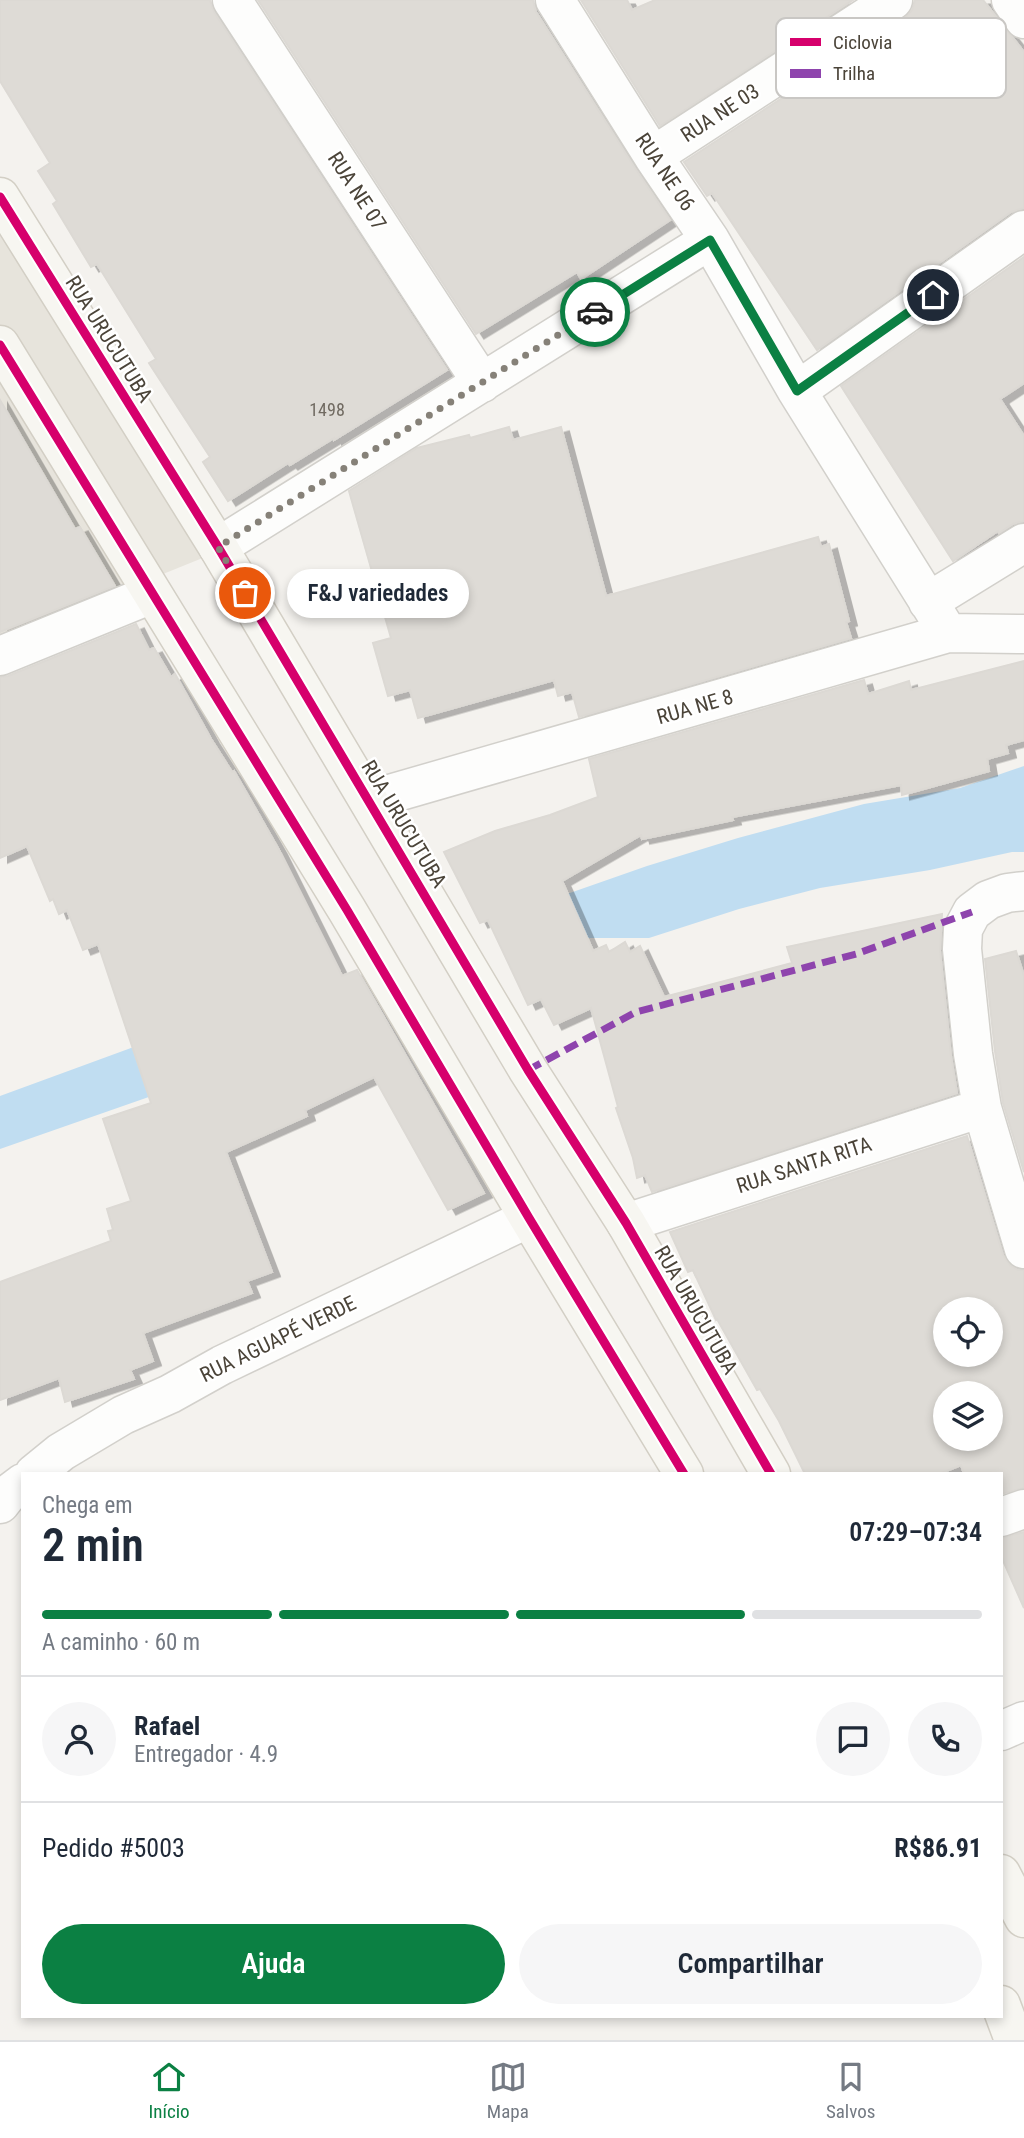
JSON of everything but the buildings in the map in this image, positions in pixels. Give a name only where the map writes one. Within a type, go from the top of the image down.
[{"type":"street","name":"RUA NE 07","points":[[232,0],[482,383]]},
{"type":"street","name":"RUA NE 06","points":[[555,0],[653,156],[710,240],[797,391],[938,618]]},
{"type":"street","name":"RUA NE 03","points":[[865,18],[893,0]]},
{"type":"street","points":[[1011,0],[1024,19]]},
{"type":"street","name":"RUA NE 03","points":[[653,156],[776,76]]},
{"type":"street","name":"RUA URUCUTUBA","points":[[0,197],[218,547],[528,1070],[626,1223],[770,1472]]},
{"type":"street","points":[[797,391],[1024,230]]},
{"type":"street","points":[[218,547],[710,240]]},
{"type":"street","points":[[0,345],[347,910],[683,1472]]},
{"type":"street","points":[[938,618],[1024,543]]},
{"type":"street","points":[[0,656],[152,594]]},
{"type":"street","name":"RUA NE 8","points":[[369,800],[938,618],[1024,634]]},
{"type":"street","points":[[1023,1243],[982,1108],[973,1054],[962,949],[963,929],[972,912],[988,900],[1007,892],[1024,891]]},
{"type":"street","name":"RUA SANTA RITA","points":[[626,1223],[982,1108]]},
{"type":"street","name":"RUA AGUAPÉ VERDE","points":[[36,1472],[61,1452],[123,1415],[170,1394],[222,1364],[529,1218]]},
{"type":"street","points":[[0,1504],[21,1484]]},
{"type":"street","points":[[1003,1516],[1024,1509]]},
{"type":"street","points":[[1003,1730],[1024,1721]]},
{"type":"street","points":[[1003,1878],[1024,1918]]},
{"type":"street","points":[[1003,2010],[1014,2040]]},
{"type":"shaded area","points":[[0,216],[210,555],[0,640]]},
{"type":"water","points":[[1024,766],[1024,852],[820,888],[739,909],[649,938],[580,938],[547,901],[738,838],[864,804],[960,788]]},
{"type":"water","points":[[251,1004],[263,1057],[0,1149],[0,1096]]},
{"type":"marked path","points":[[528,1070],[636,1012],[856,954],[972,912]]},
{"type":"cycle path","points":[[0,197],[218,547],[528,1070],[626,1223],[770,1472]]},
{"type":"cycle path","points":[[0,345],[347,910],[683,1472]]},
{"type":"way so far","points":[[245,593],[218,547],[595,312]]},
{"type":"place","name":"F&J variedades","points":[[245,593]]},
{"type":"route","points":[[595,312],[710,240],[797,391],[933,295]]}]
